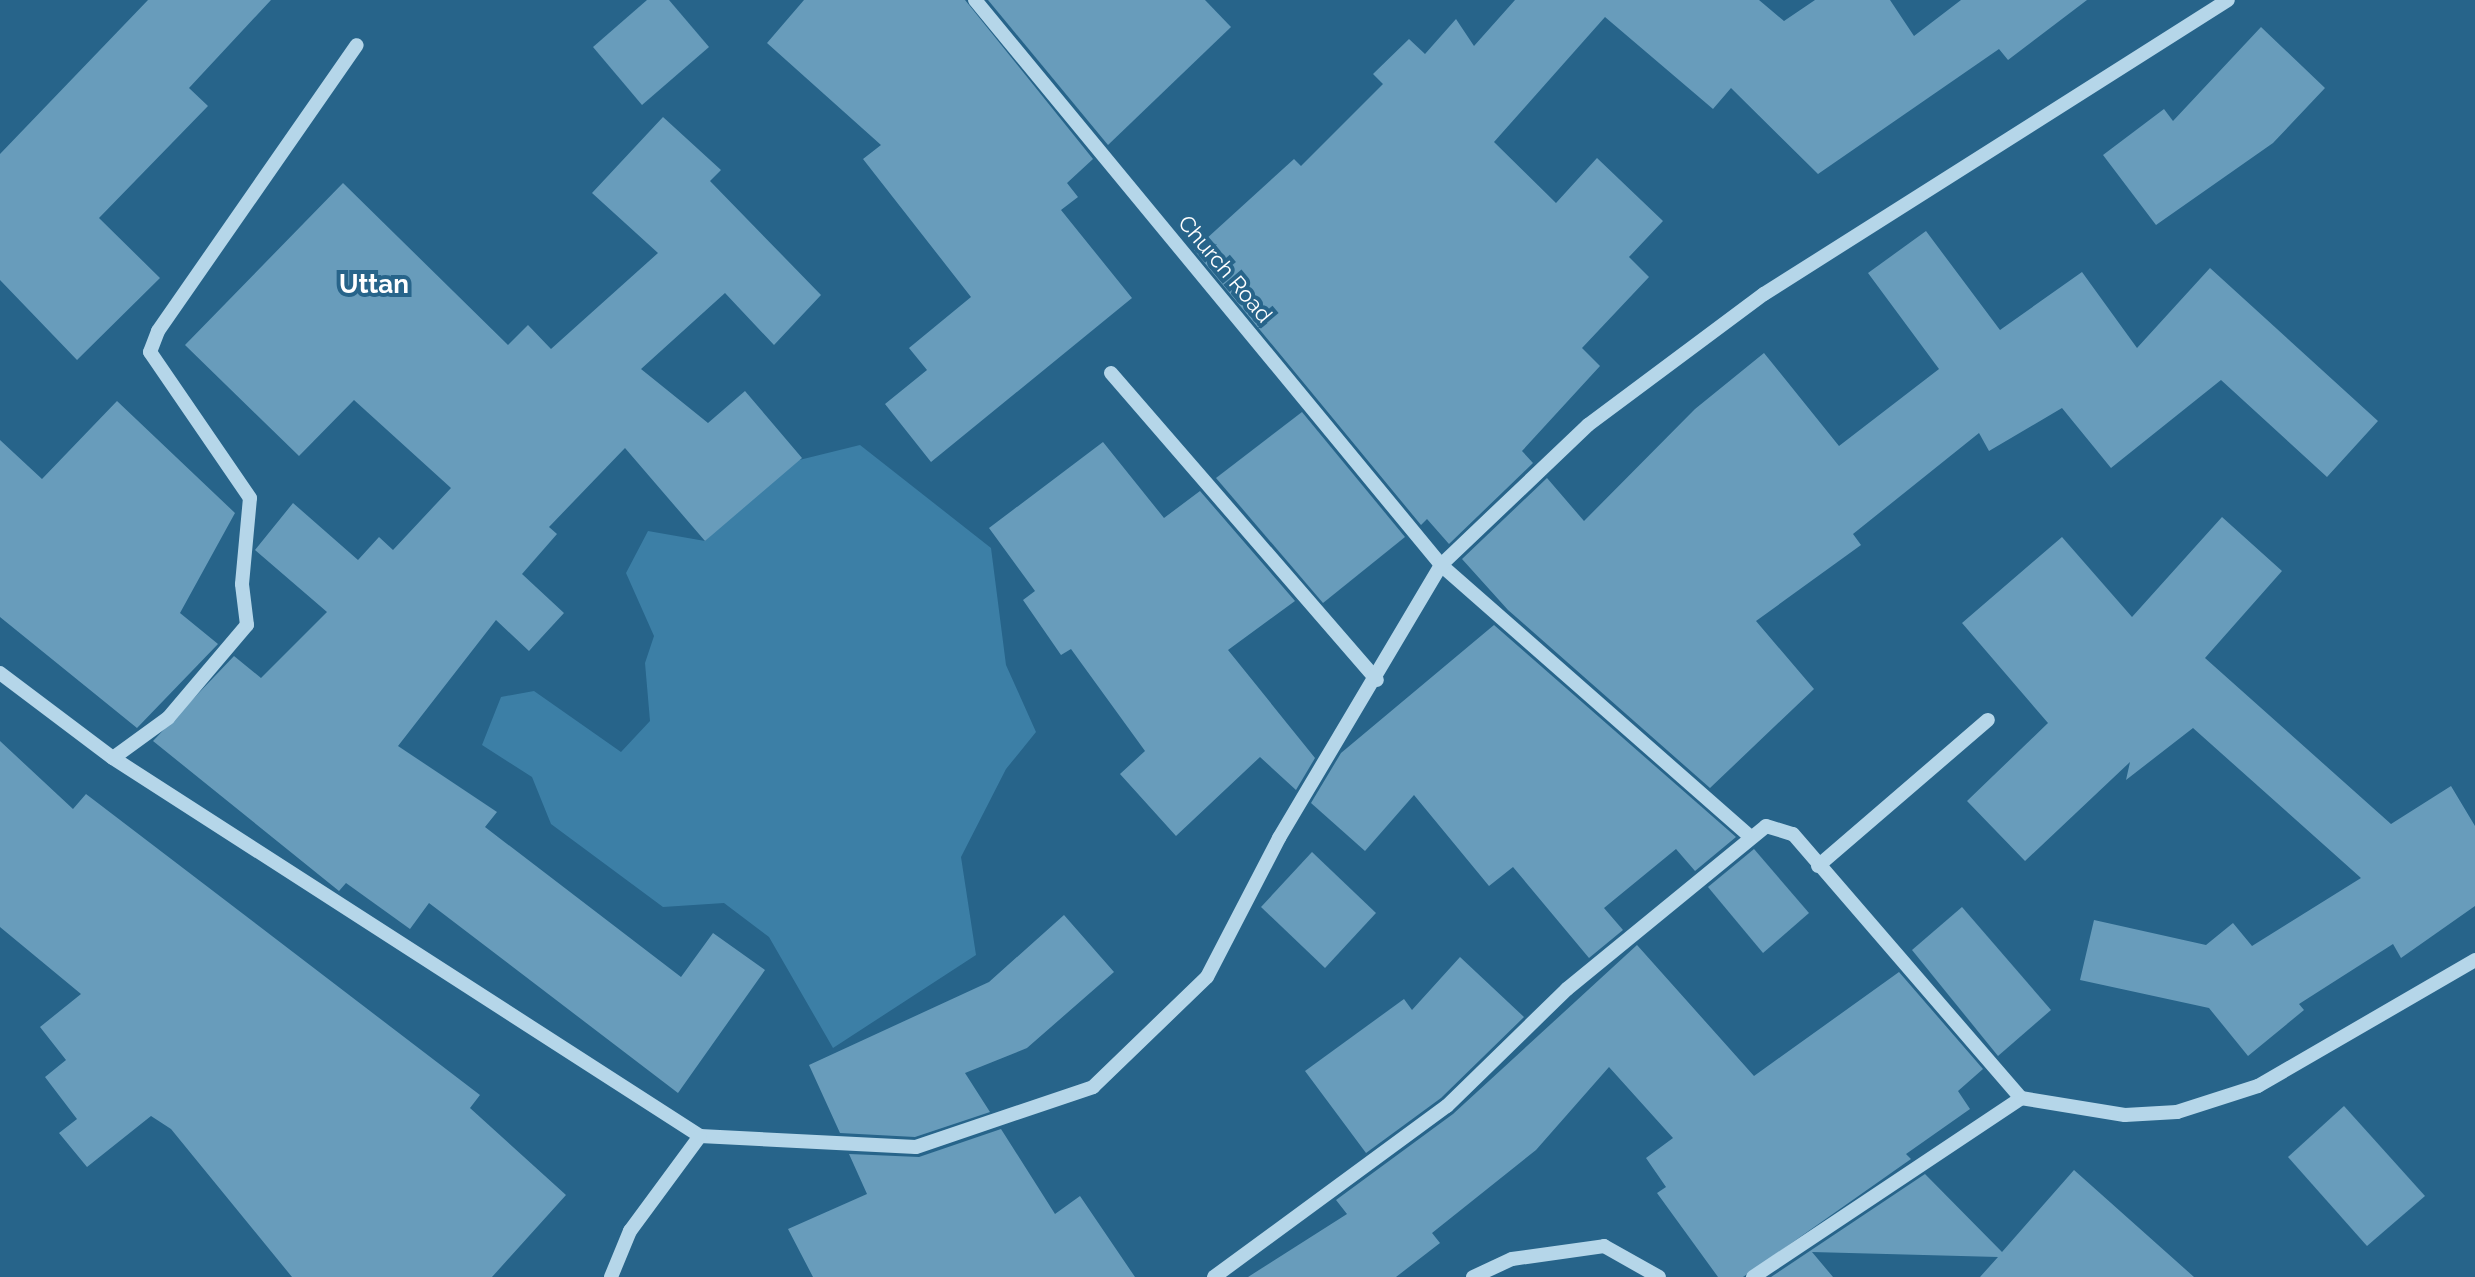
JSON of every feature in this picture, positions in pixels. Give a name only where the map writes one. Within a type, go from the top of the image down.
[{"type":"street","name":"Church Road","points":[[975,0],[1441,565],[1750,836]]},
{"type":"street","points":[[0,673],[113,758],[700,1136],[916,1147],[1093,1087],[1207,977],[1279,838],[1377,680],[1441,565],[1588,425],[1764,294],[2228,0]]},
{"type":"street","points":[[113,758],[168,718],[247,625],[242,584],[250,498],[150,352],[158,331],[357,45]]},
{"type":"street","points":[[1111,373],[1377,680]]},
{"type":"street","points":[[1818,866],[1988,720]]},
{"type":"street","points":[[1214,1277],[1447,1106],[1567,989],[1750,836],[1782,827],[2021,1098],[2125,1115],[2177,1112],[2258,1086],[2475,960]]},
{"type":"street","points":[[1753,1277],[2021,1098]]},
{"type":"street","points":[[611,1277],[630,1231],[700,1136]]},
{"type":"street","points":[[1473,1277],[1512,1259],[1604,1246],[1659,1277]]},
{"type":"shaded area","points":[[860,445],[991,548],[1006,665],[1036,732],[1006,769],[961,857],[976,955],[833,1048],[769,937],[724,903],[663,907],[551,824],[532,777],[482,745],[501,697],[534,691],[621,752],[650,721],[645,663],[654,636],[626,573],[648,531],[705,541],[783,464]]},
{"type":"building","points":[[148,0],[271,0],[189,88],[208,106],[99,218],[160,278],[77,360],[0,280],[0,154]]},
{"type":"building","points":[[647,0],[669,0],[709,47],[642,105],[593,47]]},
{"type":"building","points":[[804,0],[965,0],[1093,159],[1067,183],[1078,197],[1061,210],[1132,298],[931,462],[885,404],[927,370],[909,348],[971,297],[863,159],[881,145],[767,43]]},
{"type":"building","points":[[988,0],[1205,0],[1231,27],[1108,145]]},
{"type":"building","points":[[1515,0],[1759,0],[1784,21],[1815,0],[1890,0],[1914,36],[1961,0],[2087,0],[2008,60],[1999,49],[1818,174],[1731,88],[1713,109],[1605,17],[1494,142],[1556,203],[1597,158],[1663,221],[1629,257],[1649,277],[1582,348],[1600,366],[1522,451],[1533,463],[1449,544],[1427,519],[1421,525],[1194,250],[1294,159],[1301,166],[1383,84],[1373,74],[1409,39],[1425,54],[1456,19],[1474,46]]},
{"type":"building","points":[[2261,27],[2325,88],[2273,143],[2156,225],[2103,155],[2164,109],[2173,121]]},
{"type":"building","points":[[663,117],[721,170],[710,181],[821,295],[774,345],[725,293],[641,369],[708,423],[745,391],[802,458],[705,541],[625,448],[549,527],[557,534],[522,574],[564,613],[529,651],[496,620],[398,746],[497,812],[485,827],[681,977],[713,933],[765,970],[678,1093],[429,903],[410,929],[346,883],[339,891],[153,741],[234,656],[261,678],[327,612],[255,550],[293,503],[358,560],[379,537],[393,550],[451,488],[354,400],[299,456],[185,345],[343,183],[508,345],[528,325],[551,349],[658,253],[592,193]]},
{"type":"building","points":[[1926,231],[2000,330],[2082,272],[2137,348],[2210,268],[2378,421],[2327,477],[2221,380],[2111,468],[2062,408],[1989,451],[1979,433],[1853,534],[1861,545],[1756,621],[1814,689],[1710,788],[1508,610],[1462,559],[1547,478],[1584,521],[1695,409],[1764,353],[1839,446],[1939,369],[1868,273]]},
{"type":"building","points":[[117,401],[235,513],[180,613],[218,644],[137,728],[0,617],[0,440],[42,479]]},
{"type":"building","points":[[1302,412],[1405,537],[1323,603],[1216,478]]},
{"type":"building","points":[[1103,442],[1164,518],[1200,491],[1295,601],[1228,650],[1315,758],[1296,790],[1260,757],[1176,836],[1120,774],[1145,751],[1071,649],[1061,655],[1023,600],[1035,591],[989,528]]},
{"type":"building","points":[[2222,517],[2282,571],[2205,658],[2391,824],[2451,786],[2475,826],[2475,906],[2401,958],[2393,944],[2299,1004],[2304,1010],[2248,1056],[2209,1008],[2080,980],[2094,920],[2206,945],[2233,923],[2252,946],[2361,878],[2193,728],[2126,780],[2130,762],[2025,861],[1967,801],[2048,723],[1962,623],[2062,537],[2132,617]]},
{"type":"building","points":[[1494,625],[1736,837],[1695,871],[1676,849],[1604,908],[1623,930],[1589,958],[1513,867],[1489,886],[1414,795],[1365,851],[1311,803],[1341,753]]},
{"type":"building","points":[[0,741],[73,809],[86,794],[480,1095],[470,1108],[566,1195],[492,1277],[292,1277],[171,1129],[151,1116],[87,1167],[59,1133],[77,1119],[45,1077],[66,1060],[40,1027],[81,994],[0,927]]},
{"type":"building","points":[[1754,849],[1809,913],[1763,953],[1708,887]]},
{"type":"building","points":[[1312,852],[1376,913],[1325,968],[1261,907]]},
{"type":"building","points":[[1962,907],[2051,1010],[1998,1056],[1912,950]]},
{"type":"building","points":[[1064,915],[1114,972],[1027,1048],[965,1073],[990,1112],[915,1137],[840,1133],[809,1065],[989,982]]},
{"type":"building","points":[[1637,945],[1754,1076],[1899,972],[1983,1069],[1958,1091],[1970,1109],[1906,1154],[1911,1159],[1743,1277],[1718,1277],[1657,1193],[1666,1187],[1646,1158],[1673,1138],[1609,1067],[1536,1150],[1432,1233],[1440,1243],[1396,1277],[1248,1277],[1347,1214],[1336,1200],[1453,1114]]},
{"type":"building","points":[[1460,957],[1524,1017],[1441,1098],[1366,1153],[1305,1071],[1404,999],[1412,1010]]},
{"type":"building","points":[[2344,1106],[2425,1196],[2367,1246],[2288,1157]]},
{"type":"building","points":[[1001,1129],[1055,1214],[1080,1196],[1135,1277],[813,1277],[788,1229],[867,1194],[849,1154],[919,1157]]},
{"type":"building","points":[[2074,1170],[2194,1277],[1980,1277],[1998,1257],[1812,1252],[1833,1277],[1771,1277],[1925,1174],[2002,1252]]},
{"type":"district","name":"Uttan","points":[[374,285]]}]
